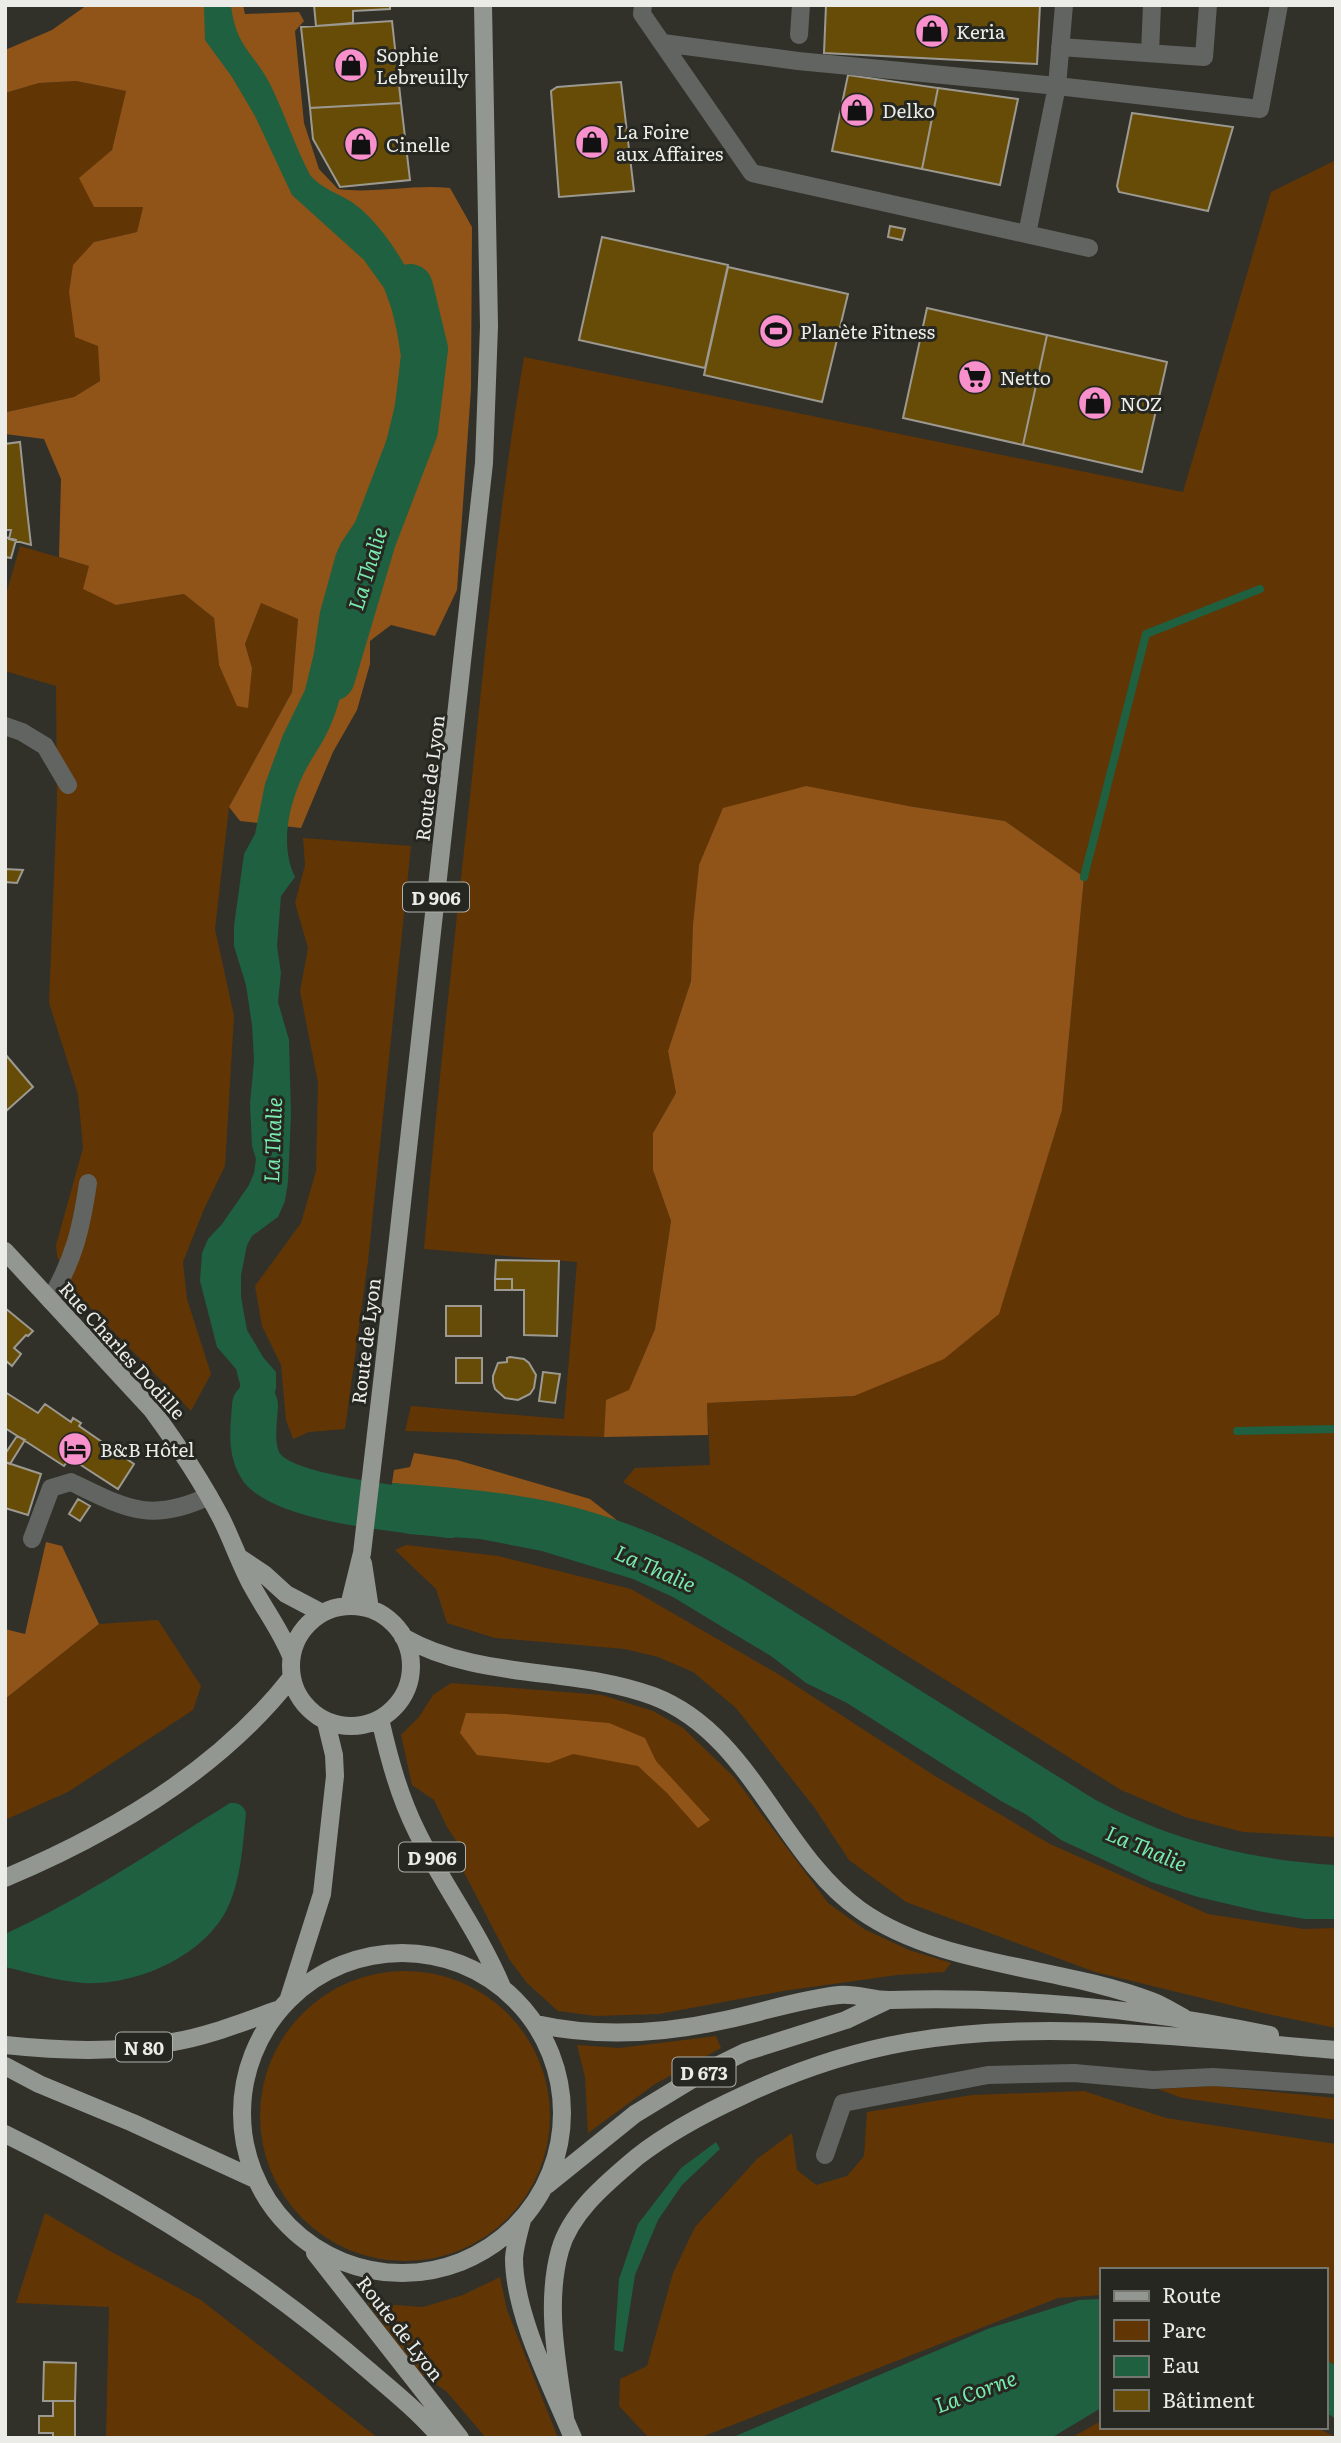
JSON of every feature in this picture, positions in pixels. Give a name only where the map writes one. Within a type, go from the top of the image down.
[{"type":"main road","name":"Route de Lyon","points":[[349,1606],[362,1547],[457,724],[484,463],[489,326],[483,5]]},
{"type":"main road","name":"Rue Charles Dodille","points":[[5,1251],[152,1409],[177,1444],[209,1496],[251,1585],[272,1616],[291,1656]]},
{"type":"main road","name":"Route de Lyon","points":[[362,1547],[370,1609]]},
{"type":"main road","name":"Rue Charles Dodille","points":[[240,1558],[264,1574],[286,1594],[323,1613]]},
{"type":"main road","points":[[349,1606],[370,1609],[395,1625],[403,1637],[410,1651],[409,1683],[393,1710],[380,1719],[362,1726],[344,1726],[326,1721],[310,1711],[298,1696],[291,1678],[291,1656],[302,1631],[323,1613],[349,1606]]},
{"type":"main road","points":[[403,1637],[423,1648],[455,1659],[499,1669],[623,1688],[653,1696],[678,1708],[696,1721],[752,1779],[803,1852],[832,1887],[860,1910],[891,1929],[936,1946],[1153,2001],[1184,2018]]},
{"type":"main road","points":[[5,1878],[82,1844],[160,1797],[198,1769],[256,1719],[291,1678]]},
{"type":"main road","name":"D 906","points":[[380,1719],[401,1798],[418,1834],[488,1954],[502,1987]]},
{"type":"main road","points":[[283,2004],[316,1977],[345,1962],[378,1954],[411,1952],[444,1958],[464,1966],[502,1987],[521,2004],[536,2024],[552,2055],[561,2088],[562,2110],[557,2156],[544,2188],[522,2220],[497,2242],[468,2259],[437,2270],[403,2273],[370,2271],[338,2261],[309,2244],[281,2219],[255,2179],[244,2145],[240,2109],[245,2074],[258,2040],[283,2004],[323,1894],[335,1776],[334,1755],[326,1721]]},
{"type":"main road","name":"D 673","points":[[536,2024],[597,2033],[635,2033],[724,2021],[841,1995],[888,2000],[954,1998],[1101,2008],[1184,2018],[1336,2050]]},
{"type":"main road","name":"D 673","points":[[544,2188],[635,2114],[704,2072],[771,2043],[846,2020],[888,2000]]},
{"type":"main road","name":"N 80","points":[[5,2045],[56,2050],[133,2049],[176,2042],[283,2004]]},
{"type":"main road","points":[[565,2417],[556,2357],[552,2302],[553,2281],[561,2246],[580,2212],[612,2178],[656,2142],[711,2110],[768,2084],[838,2058],[908,2042],[982,2034],[1063,2032],[1163,2036],[1336,2050]]},
{"type":"main road","points":[[5,2066],[39,2084],[133,2123],[255,2179]]},
{"type":"main road","points":[[5,2134],[86,2176],[246,2276],[338,2343],[413,2408],[441,2438]]},
{"type":"main road","points":[[522,2220],[514,2254],[515,2278],[529,2329],[573,2438]]},
{"type":"main road","name":"Route de Lyon","points":[[309,2244],[460,2438]]},
{"type":"lane","points":[[643,5],[642,14],[752,173],[1089,248]]},
{"type":"lane","points":[[799,35],[801,5]]},
{"type":"lane","points":[[1027,234],[1057,86],[1064,5]]},
{"type":"lane","points":[[1150,53],[1152,5]]},
{"type":"lane","points":[[1060,47],[1205,57],[1208,5]]},
{"type":"lane","points":[[663,43],[798,61],[1260,109],[1279,5]]},
{"type":"lane","points":[[5,726],[22,732],[45,746],[68,785]]},
{"type":"lane","points":[[50,1300],[67,1271],[82,1227],[88,1183]]},
{"type":"lane","points":[[32,1539],[51,1488],[71,1482],[123,1507],[146,1512],[170,1509],[209,1496]]},
{"type":"lane","points":[[825,2155],[843,2103],[988,2075],[1074,2073],[1153,2080],[1213,2077],[1336,2085]]},
{"type":"green space","points":[[76,81],[126,91],[112,150],[143,207],[137,232],[94,242],[100,381],[74,397],[7,412],[5,418],[5,93],[39,83]]},
{"type":"green space","points":[[1336,160],[1336,1837],[1243,1832],[1185,1817],[1121,1790],[772,1571],[623,1482],[635,1468],[710,1465],[707,1403],[854,1396],[1062,1110],[1084,877],[1005,821],[908,806],[699,865],[691,981],[668,1051],[676,1093],[653,1133],[653,1170],[671,1221],[655,1329],[629,1391],[607,1400],[604,1437],[405,1431],[411,1406],[564,1419],[577,1262],[424,1249],[488,625],[524,357],[1183,492],[1271,192]]},
{"type":"green space","points":[[20,546],[89,566],[116,605],[184,594],[214,618],[219,665],[252,668],[245,644],[261,603],[298,619],[292,692],[229,807],[215,929],[234,1016],[225,1166],[183,1262],[187,1299],[211,1374],[191,1411],[70,1287],[57,1256],[56,1245],[83,1148],[78,1094],[49,1003],[57,801],[56,686],[5,671],[5,598]]},
{"type":"green space","points":[[303,838],[411,846],[368,1261],[345,1429],[309,1432],[293,1439],[286,1420],[281,1365],[262,1326],[255,1286],[301,1223],[316,1171],[318,1083],[300,991],[308,948],[295,903],[305,865]]},
{"type":"green space","points":[[406,1545],[498,1556],[631,1589],[778,1674],[935,1776],[1050,1844],[1208,1914],[1304,1929],[1336,1928],[1336,2028],[1095,1972],[906,1902],[849,1860],[814,1807],[736,1708],[693,1672],[658,1657],[625,1649],[495,1638],[447,1623],[436,1589],[395,1550]]},
{"type":"green space","points":[[158,1620],[201,1686],[193,1710],[68,1792],[5,1820],[5,1699],[99,1624]]},
{"type":"green space","points":[[451,1683],[602,1695],[653,1711],[683,1728],[734,1777],[828,1903],[864,1929],[909,1950],[951,1963],[944,1972],[897,1975],[783,1991],[659,2014],[596,2016],[558,2011],[527,1983],[509,1959],[456,1857],[457,1842],[434,1800],[412,1785],[401,1735],[419,1717],[433,1695]]},
{"type":"green space","points":[[405,1971],[447,1977],[473,1988],[497,2004],[517,2024],[533,2048],[544,2074],[550,2116],[544,2158],[533,2184],[517,2208],[497,2228],[473,2244],[447,2255],[405,2261],[363,2255],[337,2244],[313,2228],[293,2208],[277,2184],[266,2158],[260,2116],[266,2074],[277,2048],[293,2024],[313,2004],[337,1988],[363,1977]]},
{"type":"green space","points":[[716,2036],[721,2048],[655,2084],[588,2133],[585,2077],[577,2045],[619,2048]]},
{"type":"green space","points":[[1215,2086],[1336,2098],[1336,2120],[1182,2098],[1158,2089]]},
{"type":"green space","points":[[1084,2091],[1166,2118],[1336,2144],[1336,2366],[1327,2360],[1327,2268],[1100,2268],[1100,2295],[1058,2298],[699,2438],[649,2438],[619,2406],[620,2379],[647,2366],[673,2273],[695,2227],[757,2159],[792,2133],[797,2170],[816,2185],[847,2176],[864,2156],[867,2112],[972,2095]]},
{"type":"green space","points":[[45,2213],[201,2300],[378,2438],[106,2438],[109,2307],[16,2303]]},
{"type":"green space","points":[[500,2277],[507,2310],[558,2438],[486,2438],[447,2392],[421,2374],[367,2303],[423,2307],[463,2295]]},
{"type":"green space","points":[[1100,2422],[1100,2429],[1320,2429],[1336,2438],[1071,2438]]},
{"type":"shaded area","points":[[87,5],[243,5],[245,14],[299,12],[304,21],[295,31],[304,123],[319,169],[338,189],[450,188],[472,227],[471,389],[457,590],[435,636],[391,625],[370,641],[370,664],[357,710],[333,752],[301,828],[240,821],[229,807],[292,692],[298,619],[261,603],[245,644],[252,668],[248,708],[237,706],[219,665],[214,618],[184,594],[116,605],[83,589],[89,566],[59,557],[61,479],[44,439],[5,434],[7,412],[74,397],[100,381],[98,346],[75,337],[69,292],[73,265],[94,242],[137,232],[143,207],[94,207],[79,178],[112,150],[126,91],[76,81],[39,83],[5,93],[5,50],[52,30]]},
{"type":"shaded area","points":[[806,786],[1005,821],[1084,877],[1062,1110],[999,1314],[944,1359],[854,1396],[707,1403],[708,1435],[604,1437],[606,1400],[629,1390],[655,1329],[671,1221],[653,1170],[653,1133],[676,1093],[668,1051],[691,981],[699,865],[723,808]]},
{"type":"shaded area","points":[[414,1453],[457,1460],[590,1499],[618,1521],[539,1500],[392,1483],[394,1470],[410,1467]]},
{"type":"shaded area","points":[[46,1542],[62,1546],[99,1624],[5,1699],[5,1629],[25,1634]]},
{"type":"shaded area","points":[[466,1713],[609,1723],[645,1738],[656,1761],[710,1820],[698,1828],[638,1766],[573,1754],[549,1763],[477,1755],[460,1733]]},
{"type":"water","points":[[204,5],[231,5],[241,41],[271,86],[310,175],[324,187],[359,207],[393,247],[411,279],[419,304],[424,362],[422,393],[410,455],[393,507],[360,579],[351,615],[336,712],[306,769],[290,813],[287,840],[290,865],[295,877],[281,896],[277,946],[281,973],[278,1002],[289,1040],[291,1115],[288,1182],[285,1201],[278,1217],[252,1236],[247,1245],[241,1275],[241,1297],[247,1330],[263,1357],[276,1372],[276,1389],[268,1411],[266,1435],[269,1455],[249,1480],[241,1472],[236,1452],[240,1384],[236,1369],[217,1347],[200,1281],[202,1253],[208,1239],[249,1185],[256,1159],[252,1146],[250,1104],[254,1060],[252,1025],[246,985],[234,946],[234,926],[244,854],[255,834],[265,784],[283,735],[305,690],[320,612],[336,554],[368,503],[380,467],[397,397],[401,357],[395,318],[384,288],[364,260],[292,195],[255,116],[232,77],[205,40]]},
{"type":"water","points":[[280,1466],[304,1478],[349,1483],[344,1523],[302,1512],[263,1493]]},
{"type":"water","points":[[392,1483],[496,1492],[557,1503],[630,1525],[677,1545],[745,1581],[1094,1799],[1122,1813],[1181,1837],[1242,1853],[1336,1865],[1336,1919],[1305,1919],[1258,1911],[1198,1897],[1151,1882],[1061,1840],[1027,1815],[847,1703],[806,1683],[771,1656],[673,1597],[633,1579],[542,1551],[480,1539],[408,1534],[386,1528]]},
{"type":"water","points":[[230,1803],[240,1805],[246,1813],[236,1885],[228,1907],[217,1924],[203,1940],[186,1953],[167,1965],[146,1973],[104,1983],[64,1980],[5,1967],[5,1934],[91,1889]]},
{"type":"water","points":[[716,2142],[720,2149],[682,2185],[658,2220],[635,2275],[623,2352],[614,2350],[619,2279],[638,2224],[681,2168]]},
{"type":"water","name":"La Corne","points":[[1100,2299],[1100,2409],[1051,2438],[731,2438],[990,2328],[1079,2300]]},
{"type":"water","points":[[1327,2360],[1336,2366],[1336,2419],[1327,2413]]},
{"type":"building","points":[[314,5],[390,5],[390,9],[353,11],[353,23],[316,26]]},
{"type":"building","points":[[826,5],[1040,5],[1037,64],[824,53]]},
{"type":"building","name":"Sophie Lebreuilly","points":[[392,21],[401,103],[310,108],[301,27]]},
{"type":"building","points":[[848,75],[938,88],[922,169],[832,151]]},
{"type":"building","name":"La Foire aux Affaires","points":[[621,82],[634,191],[559,197],[551,91],[557,87]]},
{"type":"building","points":[[938,88],[1018,99],[1000,185],[922,169]]},
{"type":"building","name":"Cinelle","points":[[401,103],[410,180],[340,187],[313,139],[310,108]]},
{"type":"building","points":[[1132,113],[1233,127],[1208,211],[1119,192],[1117,186]]},
{"type":"building","points":[[890,226],[905,229],[902,240],[888,237]]},
{"type":"building","points":[[602,237],[728,265],[705,368],[579,340]]},
{"type":"building","name":"Planète Fitness","points":[[728,267],[848,294],[822,402],[704,375]]},
{"type":"building","name":"Netto","points":[[927,308],[1047,335],[1023,445],[903,418]]},
{"type":"building","name":"NOZ","points":[[1047,335],[1167,362],[1142,472],[1023,445]]},
{"type":"building","points":[[20,442],[31,545],[9,539],[11,530],[5,530],[5,444]]},
{"type":"building","points":[[5,537],[16,540],[11,558],[5,557]]},
{"type":"building","points":[[5,869],[23,870],[17,883],[5,882]]},
{"type":"building","points":[[5,1054],[33,1087],[5,1112]]},
{"type":"building","points":[[496,1260],[559,1261],[557,1336],[524,1335],[524,1290],[512,1290],[512,1279],[495,1279]]},
{"type":"building","points":[[495,1279],[512,1279],[512,1290],[495,1290]]},
{"type":"building","points":[[446,1306],[481,1306],[481,1336],[446,1336]]},
{"type":"building","points":[[5,1308],[33,1331],[14,1348],[21,1354],[12,1366],[5,1360]]},
{"type":"building","points":[[510,1357],[524,1359],[536,1375],[530,1394],[518,1400],[505,1398],[495,1389],[493,1382],[498,1363],[507,1362]]},
{"type":"building","points":[[456,1358],[482,1358],[482,1383],[456,1383]]},
{"type":"building","points":[[543,1372],[560,1374],[555,1403],[539,1401]]},
{"type":"building","name":"B&B Hôtel","points":[[5,1392],[38,1413],[45,1404],[71,1422],[73,1418],[81,1423],[79,1426],[134,1464],[118,1489],[70,1458],[64,1466],[5,1428]]},
{"type":"building","points":[[17,1436],[25,1440],[10,1464],[5,1462],[5,1454]]},
{"type":"building","points":[[5,1462],[41,1474],[28,1515],[5,1508]]},
{"type":"building","points":[[78,1499],[90,1506],[80,1521],[69,1514]]},
{"type":"building","points":[[44,2362],[76,2363],[75,2401],[43,2401]]},
{"type":"building","points":[[53,2401],[75,2401],[75,2438],[53,2438],[53,2433],[39,2433],[39,2416],[53,2416]]},
{"type":"waterway","name":"La Thalie","points":[[332,678],[373,540],[415,430],[425,349],[410,287]]},
{"type":"waterway","points":[[1084,877],[1146,634],[1260,589]]},
{"type":"waterway","name":"La Thalie","points":[[255,1405],[255,1453],[262,1468],[276,1479],[321,1496],[449,1515]]},
{"type":"waterway","points":[[1237,1431],[1336,1429]]},
{"type":"place","name":"Keria","points":[[932,31]]},
{"type":"place","name":"Sophie Lebreuilly","points":[[351,65]]},
{"type":"place","name":"Delko","points":[[857,110]]},
{"type":"place","name":"La Foire aux Affaires","points":[[592,142]]},
{"type":"place","name":"Cinelle","points":[[361,144]]},
{"type":"place","name":"Planète Fitness","points":[[776,331]]},
{"type":"place","name":"Netto","points":[[975,377]]},
{"type":"place","name":"NOZ","points":[[1095,403]]},
{"type":"place","name":"B&B Hôtel","points":[[75,1449]]}]
